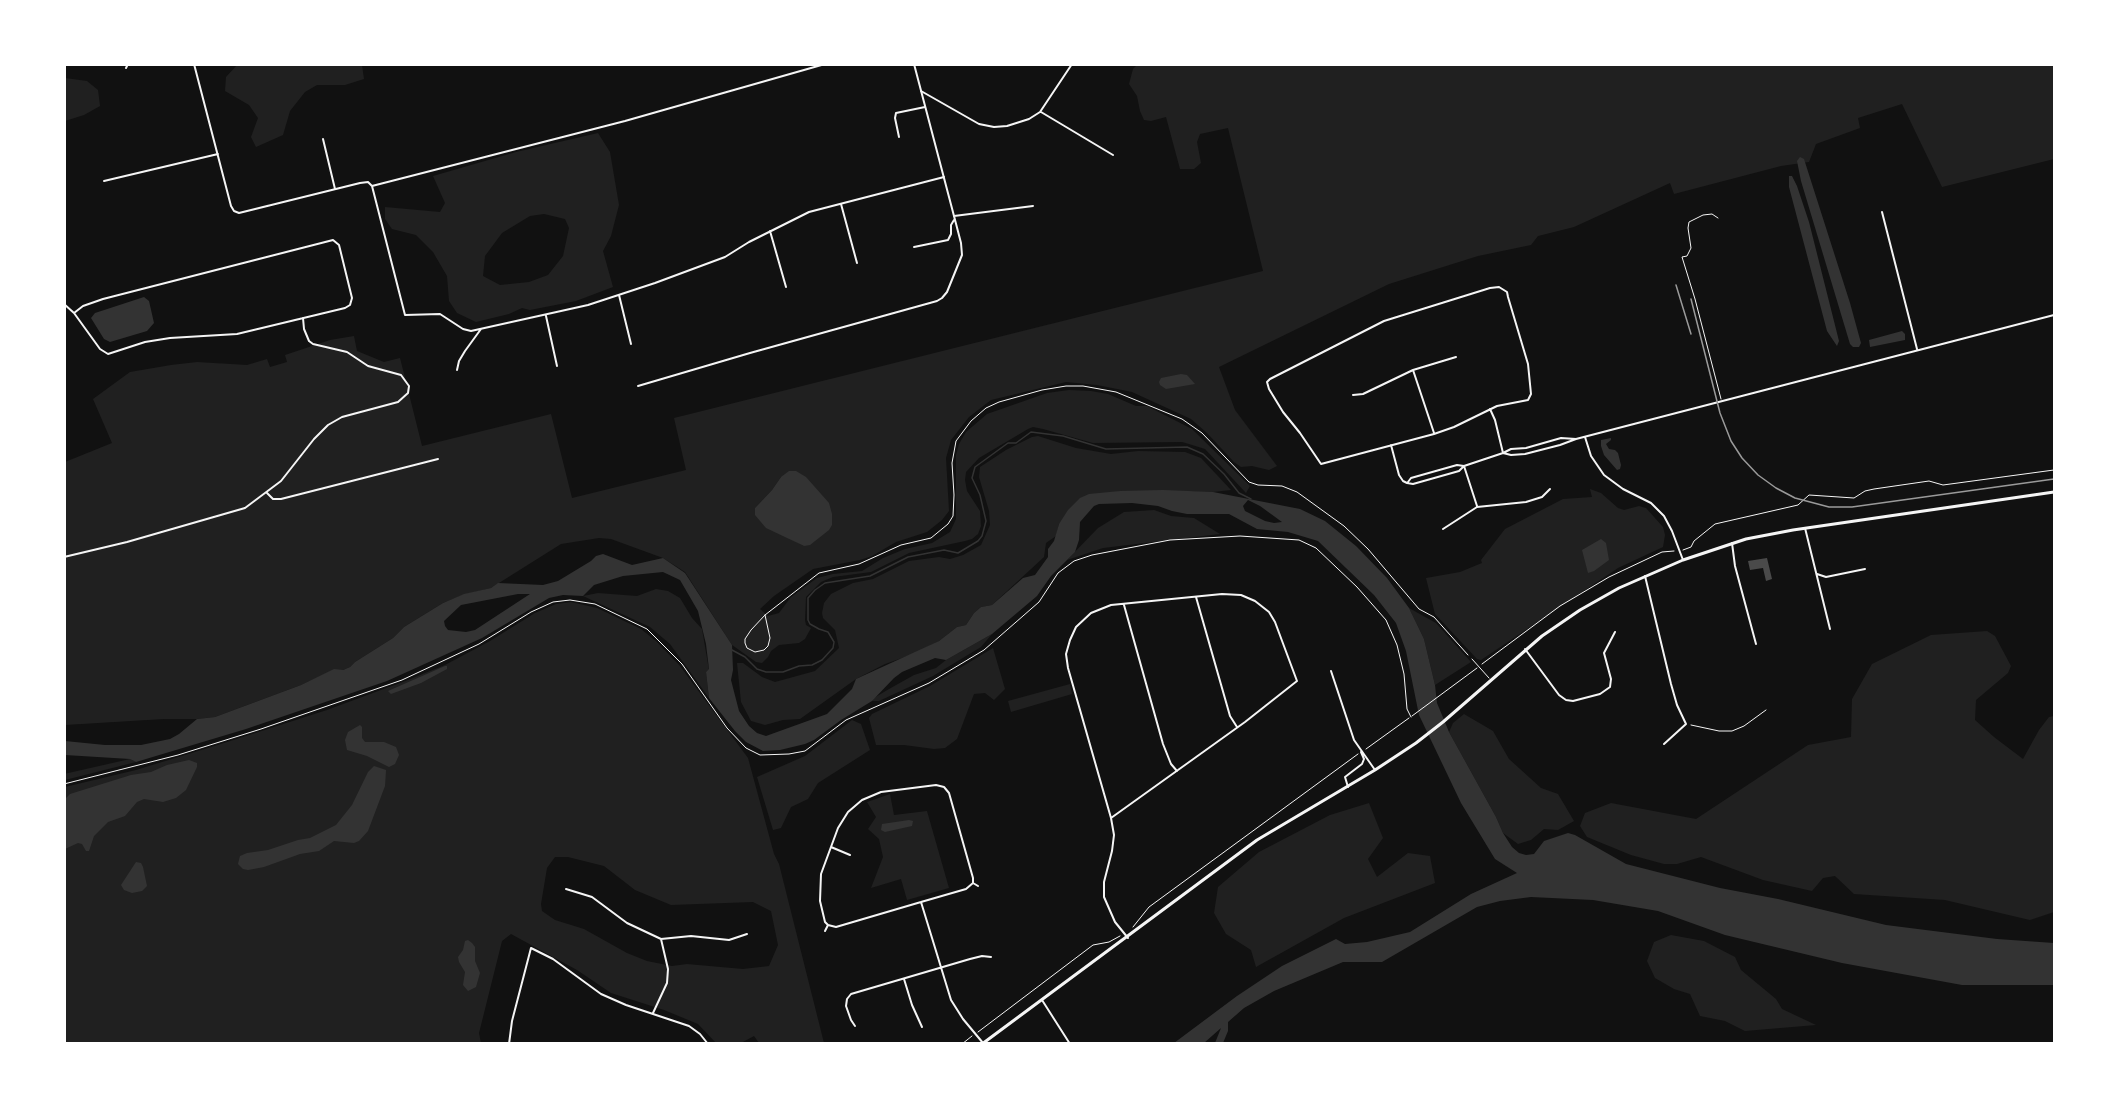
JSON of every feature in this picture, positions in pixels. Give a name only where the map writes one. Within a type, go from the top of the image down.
[{"type":"main road","points":[[982,1043],[1128,938],[1257,840],[1348,787],[1416,743],[1525,649],[1580,610],[1645,576],[1732,543],[1805,528],[2055,492]]},
{"type":"street","points":[[194,64],[234,211],[243,213],[366,182],[372,186],[405,315],[440,314],[466,331],[588,305],[711,263],[809,212],[944,177]]},
{"type":"street","points":[[372,186],[626,121],[825,64]]},
{"type":"street","points":[[638,386],[794,340],[932,303],[942,298],[962,255],[961,243],[914,64]]},
{"type":"street","points":[[921,91],[971,120],[986,126],[1007,126],[1029,119],[1040,112],[1072,64]]},
{"type":"street","points":[[899,137],[896,113],[925,107]]},
{"type":"street","points":[[1040,112],[1113,155]]},
{"type":"street","points":[[323,139],[335,189]]},
{"type":"street","points":[[104,181],[218,154]]},
{"type":"street","points":[[841,204],[857,263]]},
{"type":"street","points":[[954,218],[1033,206]]},
{"type":"street","points":[[1882,212],[1917,350]]},
{"type":"street","points":[[914,247],[948,240],[954,218]]},
{"type":"street","points":[[770,231],[786,287]]},
{"type":"street","points":[[64,304],[74,313],[105,354],[145,342],[170,338],[237,334],[345,308],[349,305],[351,298],[339,245],[334,240],[103,299],[84,306],[74,313]]},
{"type":"street","points":[[1502,287],[1508,297],[1528,364],[1531,388],[1530,398],[1490,409],[1434,434],[1325,464],[1319,463],[1283,412],[1267,382],[1384,321],[1490,288],[1502,287]]},
{"type":"street","points":[[618,295],[631,344]]},
{"type":"street","points":[[545,315],[557,366]]},
{"type":"street","points":[[1503,453],[1525,454],[2055,315]]},
{"type":"street","points":[[64,557],[227,514],[251,505],[281,481],[328,425],[342,417],[398,402],[408,393],[408,382],[401,375],[368,366],[346,351],[313,344],[309,341],[304,329],[303,318]]},
{"type":"street","points":[[457,370],[459,361],[481,329]]},
{"type":"street","points":[[1353,395],[1363,394],[1413,370],[1456,357]]},
{"type":"street","points":[[1413,370],[1434,434]]},
{"type":"street","points":[[1490,409],[1503,453]]},
{"type":"street","points":[[1585,437],[1591,456],[1604,475],[1623,489],[1651,503],[1664,516],[1683,560]]},
{"type":"street","points":[[1391,445],[1402,480],[1413,484],[1459,471],[1464,466],[1511,449],[1526,448],[1561,438],[1576,439]]},
{"type":"street","points":[[267,493],[273,500],[281,499],[438,459]]},
{"type":"street","points":[[1407,483],[1411,478],[1457,465],[1464,466]]},
{"type":"street","points":[[1464,466],[1477,507]]},
{"type":"street","points":[[1443,529],[1477,507],[1526,502],[1542,497],[1550,489]]},
{"type":"street","points":[[1805,528],[1830,629]]},
{"type":"street","points":[[1732,543],[1735,566],[1755,644]]},
{"type":"street","points":[[1817,575],[1834,576],[1865,569]]},
{"type":"street","points":[[1645,576],[1671,684],[1686,724],[1664,744]]},
{"type":"street","points":[[1110,818],[1292,687],[1298,679],[1275,622],[1260,604],[1249,598],[1232,594],[1111,606],[1095,611],[1077,627],[1067,647],[1068,669],[1110,818],[1114,843],[1103,890],[1110,913],[1128,938]]},
{"type":"street","points":[[1196,597],[1230,716],[1237,727]]},
{"type":"street","points":[[1124,605],[1163,744],[1171,765],[1178,771]]},
{"type":"street","points":[[1525,649],[1559,694],[1566,700],[1573,701],[1600,694],[1610,687],[1611,679],[1604,653],[1615,632]]},
{"type":"street","points":[[1331,671],[1351,733],[1364,759],[1362,764],[1345,777],[1348,787]]},
{"type":"street","points":[[1361,752],[1365,754],[1375,770]]},
{"type":"street","points":[[944,787],[946,782]]},
{"type":"street","points":[[936,784],[944,787],[949,793],[973,883],[966,889],[836,927],[825,922],[821,906],[820,883],[823,864],[838,828],[852,807],[871,795],[891,790],[936,784]]},
{"type":"street","points":[[831,847],[850,855]]},
{"type":"street","points":[[973,883],[978,886]]},
{"type":"street","points":[[566,889],[592,897],[627,923],[662,939],[691,936],[729,940],[747,934]]},
{"type":"street","points":[[921,902],[951,1000],[982,1043]]},
{"type":"street","points":[[825,931],[828,925]]},
{"type":"street","points":[[653,1013],[667,983],[668,969],[662,939]]},
{"type":"street","points":[[509,1044],[512,1021],[531,948],[553,959],[601,993],[626,1005],[688,1026],[708,1044]]},
{"type":"street","points":[[855,1026],[846,1006],[851,994],[982,956],[991,957]]},
{"type":"street","points":[[904,979],[922,1027]]},
{"type":"street","points":[[1042,1000],[1070,1044]]},
{"type":"lane","points":[[1718,218],[1712,214],[1703,215],[1689,222],[1691,248],[1687,256],[1682,257],[1721,401]]},
{"type":"lane","points":[[1472,659],[1490,680]]},
{"type":"path","points":[[765,615],[770,638],[764,650],[755,652],[747,648],[745,639],[765,615],[819,573],[859,564],[901,545],[931,538],[948,524],[953,516],[952,463],[956,441],[971,421],[987,408],[999,402],[1042,390],[1083,386],[1116,392],[1182,419],[1202,433],[1249,482],[1258,486],[1282,486],[1298,492],[1344,526],[1368,549],[1419,609],[1434,617],[1472,659]]},
{"type":"path","points":[[962,1044],[1093,945],[1109,942],[1124,934],[1149,908],[1361,752],[1560,606],[1608,578],[1662,552],[1680,551],[1691,547],[1694,541],[1715,524],[1798,505],[1809,495],[1854,498],[1865,491],[1929,481],[1943,486],[2055,470]]},
{"type":"path","points":[[64,784],[178,755],[392,684],[480,644],[531,612],[553,602],[570,600],[595,604],[647,628],[682,664],[727,728],[746,748],[760,755],[805,751],[846,720],[929,683],[984,650],[1039,602],[1058,573],[1074,561],[1092,555],[1170,540],[1240,536],[1299,540],[1316,548],[1357,587],[1386,620],[1393,636],[1404,674],[1407,709],[1411,717]]},
{"type":"path","points":[[1686,724],[1719,731],[1732,731],[1744,726],[1766,710]]},
{"type":"shaded area","points":[[238,64],[362,65],[364,79],[345,85],[317,85],[305,92],[290,111],[283,135],[256,147],[251,137],[258,118],[249,105],[225,91],[226,77]]},
{"type":"shaded area","points":[[1137,65],[2054,65],[2054,159],[1942,187],[1902,104],[1858,118],[1860,128],[1816,144],[1809,162],[1781,166],[1674,194],[1670,183],[1574,227],[1538,236],[1531,245],[1478,256],[1389,284],[1219,367],[1235,410],[1277,466],[1269,470],[1252,466],[1241,467],[1191,419],[1132,392],[1066,382],[991,400],[969,417],[951,440],[946,458],[949,511],[942,520],[927,532],[896,542],[872,556],[813,569],[774,596],[760,609],[768,616],[779,613],[791,597],[817,578],[862,571],[883,558],[905,549],[932,543],[950,532],[956,519],[956,455],[966,432],[987,414],[1047,393],[1069,390],[1091,391],[1108,394],[1136,406],[1147,406],[1192,429],[1250,486],[1246,493],[1205,449],[1182,442],[1093,443],[1033,427],[979,458],[966,472],[967,491],[980,511],[981,526],[978,534],[965,541],[909,553],[871,572],[833,577],[821,582],[806,597],[805,620],[806,625],[811,628],[805,639],[799,643],[779,645],[762,663],[756,662],[732,645],[685,572],[663,558],[611,539],[599,538],[561,544],[491,588],[443,603],[404,627],[393,638],[350,667],[334,670],[301,685],[215,717],[65,725],[65,462],[112,443],[93,399],[130,372],[197,362],[247,365],[267,359],[270,367],[287,362],[285,355],[330,340],[354,336],[357,351],[384,362],[400,358],[422,446],[551,414],[572,498],[686,470],[674,418],[1263,271],[1228,128],[1200,134],[1197,142],[1201,163],[1194,169],[1180,169],[1166,117],[1151,121],[1144,120],[1137,96],[1129,84],[1133,69]],"holes":[[[781,477],[804,546],[789,538],[755,508]]]},
{"type":"shaded area","points":[[65,78],[87,81],[98,90],[100,106],[84,115],[65,121]]},
{"type":"shaded area","points":[[598,133],[610,152],[619,205],[611,236],[603,251],[613,287],[576,301],[530,310],[522,308],[509,314],[476,322],[457,313],[449,301],[447,276],[433,252],[416,235],[392,229],[385,219],[385,207],[440,212],[445,203],[433,176],[516,152]],"holes":[[[544,214],[565,219],[569,228],[563,256],[548,275],[529,282],[500,285],[483,276],[485,256],[502,233],[530,216]]]},
{"type":"shaded area","points":[[1800,157],[1804,159],[1850,303],[1861,343],[1859,347],[1853,347],[1850,344],[1801,181],[1797,161]]},
{"type":"shaded area","points":[[1789,176],[1792,176],[1797,186],[1809,222],[1839,341],[1837,346],[1827,331],[1789,187]]},
{"type":"shaded area","points":[[144,297],[149,301],[154,323],[147,331],[110,342],[104,339],[91,318],[95,313]]},
{"type":"shaded area","points":[[1902,331],[1905,334],[1905,340],[1870,347],[1869,340]]},
{"type":"shaded area","points":[[1187,375],[1195,384],[1166,389],[1160,385],[1161,378]]},
{"type":"shaded area","points":[[1038,436],[1076,448],[1111,454],[1138,451],[1185,452],[1201,458],[1231,490],[1213,492],[1120,491],[1059,524],[1056,536],[1046,543],[1044,557],[992,605],[981,607],[974,613],[966,625],[957,627],[939,641],[916,653],[885,664],[856,679],[800,719],[783,720],[765,725],[751,721],[741,702],[737,663],[743,663],[762,677],[775,682],[815,671],[839,648],[835,630],[823,618],[822,613],[824,603],[831,594],[853,583],[873,579],[909,561],[939,557],[950,559],[981,545],[990,525],[989,511],[979,477],[980,467],[1006,450]]},
{"type":"shaded area","points":[[1611,438],[1606,444],[1609,449],[1618,453],[1621,465],[1617,470],[1604,455],[1601,446],[1601,440]]},
{"type":"shaded area","points":[[789,471],[796,471],[806,477],[829,503],[832,525],[810,545],[804,546],[766,528],[755,515],[755,508],[781,477]]},
{"type":"shaded area","points":[[1590,489],[1601,493],[1618,508],[1624,510],[1639,506],[1646,508],[1663,527],[1665,535],[1663,547],[1618,568],[1481,660],[1477,659],[1435,614],[1426,578],[1460,572],[1482,563],[1481,560],[1505,529],[1563,499],[1592,497]]},
{"type":"shaded area","points":[[1120,491],[1213,492],[1300,509],[1325,521],[1356,546],[1387,578],[1409,608],[1424,639],[1437,703],[1449,732],[1503,833],[1519,853],[1534,854],[1544,841],[1568,833],[1626,864],[1720,888],[1778,899],[1886,925],[1997,939],[2054,943],[2054,985],[1962,985],[1842,963],[1725,935],[1658,911],[1593,900],[1531,897],[1477,907],[1382,962],[1343,962],[1274,991],[1244,1008],[1228,1022],[1228,1031],[1223,1043],[1215,1043],[1221,1028],[1204,1043],[1174,1043],[1282,966],[1336,939],[1345,944],[1367,942],[1410,932],[1471,894],[1517,873],[1495,859],[1461,803],[1419,715],[1406,651],[1396,623],[1374,595],[1318,541],[1288,532],[1257,529],[1229,514],[1187,514],[1158,506],[1132,503],[1094,506],[1080,522],[1079,540],[1075,552],[1051,576],[1037,596],[992,634],[946,660],[935,658],[902,672],[872,701],[814,740],[780,750],[763,751],[746,742],[709,698],[706,644],[698,611],[680,580],[663,572],[623,576],[594,585],[583,596],[563,595],[549,598],[482,638],[387,681],[246,729],[136,762],[130,759],[65,755],[65,741],[105,745],[141,745],[170,739],[197,719],[215,717],[301,685],[334,669],[343,670],[350,667],[393,638],[404,627],[443,603],[464,594],[491,588],[498,583],[543,585],[558,581],[596,556],[603,554],[632,565],[663,558],[685,573],[732,645],[731,680],[739,711],[749,726],[757,733],[766,736],[827,714],[852,689],[856,679],[939,641],[957,627],[966,625],[981,607],[992,605],[1023,578],[1035,575],[1048,557],[1048,549],[1054,541],[1059,524],[1080,498],[1089,494]],"holes":[[[1248,500],[1260,506],[1282,522],[1265,521],[1245,511],[1243,506]],[[518,594],[530,594],[475,630],[466,632],[448,630],[445,626],[444,621],[461,605]]]},
{"type":"shaded area","points":[[1154,510],[1171,516],[1194,518],[1220,534],[1103,548],[1067,560],[1098,528],[1124,512]]},
{"type":"shaded area","points":[[1601,539],[1606,543],[1609,560],[1588,573],[1582,550]]},
{"type":"shaded area","points":[[656,589],[668,591],[680,598],[702,629],[709,670],[706,672],[709,698],[670,644],[650,627],[583,596],[598,593],[637,596]]},
{"type":"shaded area","points":[[571,602],[597,608],[641,629],[656,641],[680,666],[748,758],[774,854],[779,864],[824,1043],[759,1043],[754,1036],[741,1043],[716,1043],[698,1024],[611,993],[577,970],[511,934],[502,941],[479,1033],[481,1043],[65,1043],[65,787],[136,770],[224,743],[327,710],[408,680],[445,665],[535,613],[556,604]],"holes":[[[555,857],[568,857],[604,866],[635,890],[671,905],[753,902],[771,911],[778,945],[769,966],[743,969],[687,964],[672,966],[647,961],[627,953],[584,929],[555,920],[542,911],[541,904],[547,868]]]},
{"type":"shaded area","points":[[1409,608],[1436,623],[1471,662],[1435,685],[1424,639]]},
{"type":"shaded area","points":[[1987,631],[1995,636],[2011,666],[2008,673],[1976,700],[1975,720],[2023,759],[2039,730],[2049,717],[2054,716],[2054,912],[2030,920],[1945,900],[1854,894],[1835,876],[1823,878],[1812,891],[1763,880],[1701,857],[1677,864],[1664,864],[1631,855],[1587,837],[1580,826],[1585,813],[1611,803],[1696,819],[1808,745],[1851,737],[1852,699],[1872,664],[1931,635]]},
{"type":"shaded area","points":[[992,634],[981,647],[933,676],[879,701],[872,701],[914,675],[936,668]]},
{"type":"shaded area","points":[[993,648],[1005,689],[994,700],[985,693],[974,694],[957,739],[945,748],[934,749],[904,745],[876,745],[869,718],[872,714],[930,686]]},
{"type":"shaded area","points":[[445,666],[447,669],[421,683],[391,694],[388,691]]},
{"type":"shaded area","points":[[1070,684],[1072,694],[1011,712],[1008,701]]},
{"type":"shaded area","points":[[1464,714],[1493,731],[1509,759],[1541,788],[1558,794],[1574,821],[1558,830],[1544,829],[1531,840],[1518,844],[1503,833],[1449,732],[1453,723]]},
{"type":"shaded area","points":[[852,720],[861,724],[870,750],[818,783],[808,799],[791,807],[781,828],[773,830],[757,777],[805,756]]},
{"type":"shaded area","points":[[360,725],[365,742],[384,742],[396,747],[399,755],[395,764],[389,767],[367,756],[347,750],[345,740],[348,732]]},
{"type":"shaded area","points":[[130,759],[136,762],[65,780],[64,774]]},
{"type":"shaded area","points":[[189,760],[197,763],[197,767],[186,790],[176,798],[163,802],[144,799],[137,802],[125,816],[108,822],[94,836],[89,851],[78,843],[65,849],[65,799],[70,794]]},
{"type":"shaded area","points":[[374,766],[386,770],[385,786],[368,831],[359,841],[354,843],[334,841],[319,851],[300,854],[264,867],[248,870],[238,864],[240,856],[247,853],[268,850],[310,838],[336,825],[352,805],[368,772]]},
{"type":"shaded area","points":[[890,794],[894,815],[927,811],[949,888],[907,900],[901,879],[871,888],[883,857],[879,839],[868,829],[876,817],[867,802]]},
{"type":"shaded area","points":[[1369,803],[1383,838],[1368,859],[1377,877],[1408,853],[1430,856],[1435,883],[1344,918],[1256,967],[1251,950],[1226,934],[1214,913],[1218,887],[1259,852],[1330,815]]},
{"type":"shaded area","points":[[913,821],[912,826],[885,832],[881,830],[882,824]]},
{"type":"shaded area","points":[[136,862],[141,863],[143,867],[147,886],[142,891],[132,893],[124,890],[121,885]]},
{"type":"shaded area","points":[[1671,935],[1704,941],[1735,957],[1741,970],[1776,999],[1782,1009],[1816,1025],[1745,1031],[1725,1021],[1700,1016],[1690,994],[1674,989],[1655,978],[1647,961],[1654,942]]},
{"type":"shaded area","points":[[468,940],[475,947],[475,961],[480,973],[476,987],[468,991],[463,985],[465,972],[458,957],[465,941]]},
{"type":"building","points":[[1767,558],[1772,579],[1766,581],[1763,568],[1750,570],[1748,561]]},
{"type":"waterway","points":[[732,650],[745,657],[757,669],[766,672],[783,672],[799,666],[812,665],[822,660],[833,648],[834,642],[828,632],[810,624],[808,620],[808,598],[815,590],[825,583],[870,576],[908,557],[944,550],[958,553],[978,541],[982,536],[986,521],[980,495],[972,478],[975,467],[1008,443],[1016,443],[1031,432],[1063,436],[1106,449],[1187,447],[1203,454],[1224,474],[1239,493],[1251,499]]},
{"type":"railway","points":[[1676,285],[1691,334]]},
{"type":"railway","points":[[1691,299],[1720,413],[1731,441],[1742,458],[1758,475],[1795,498],[1829,507],[1852,507],[2054,479]]}]
